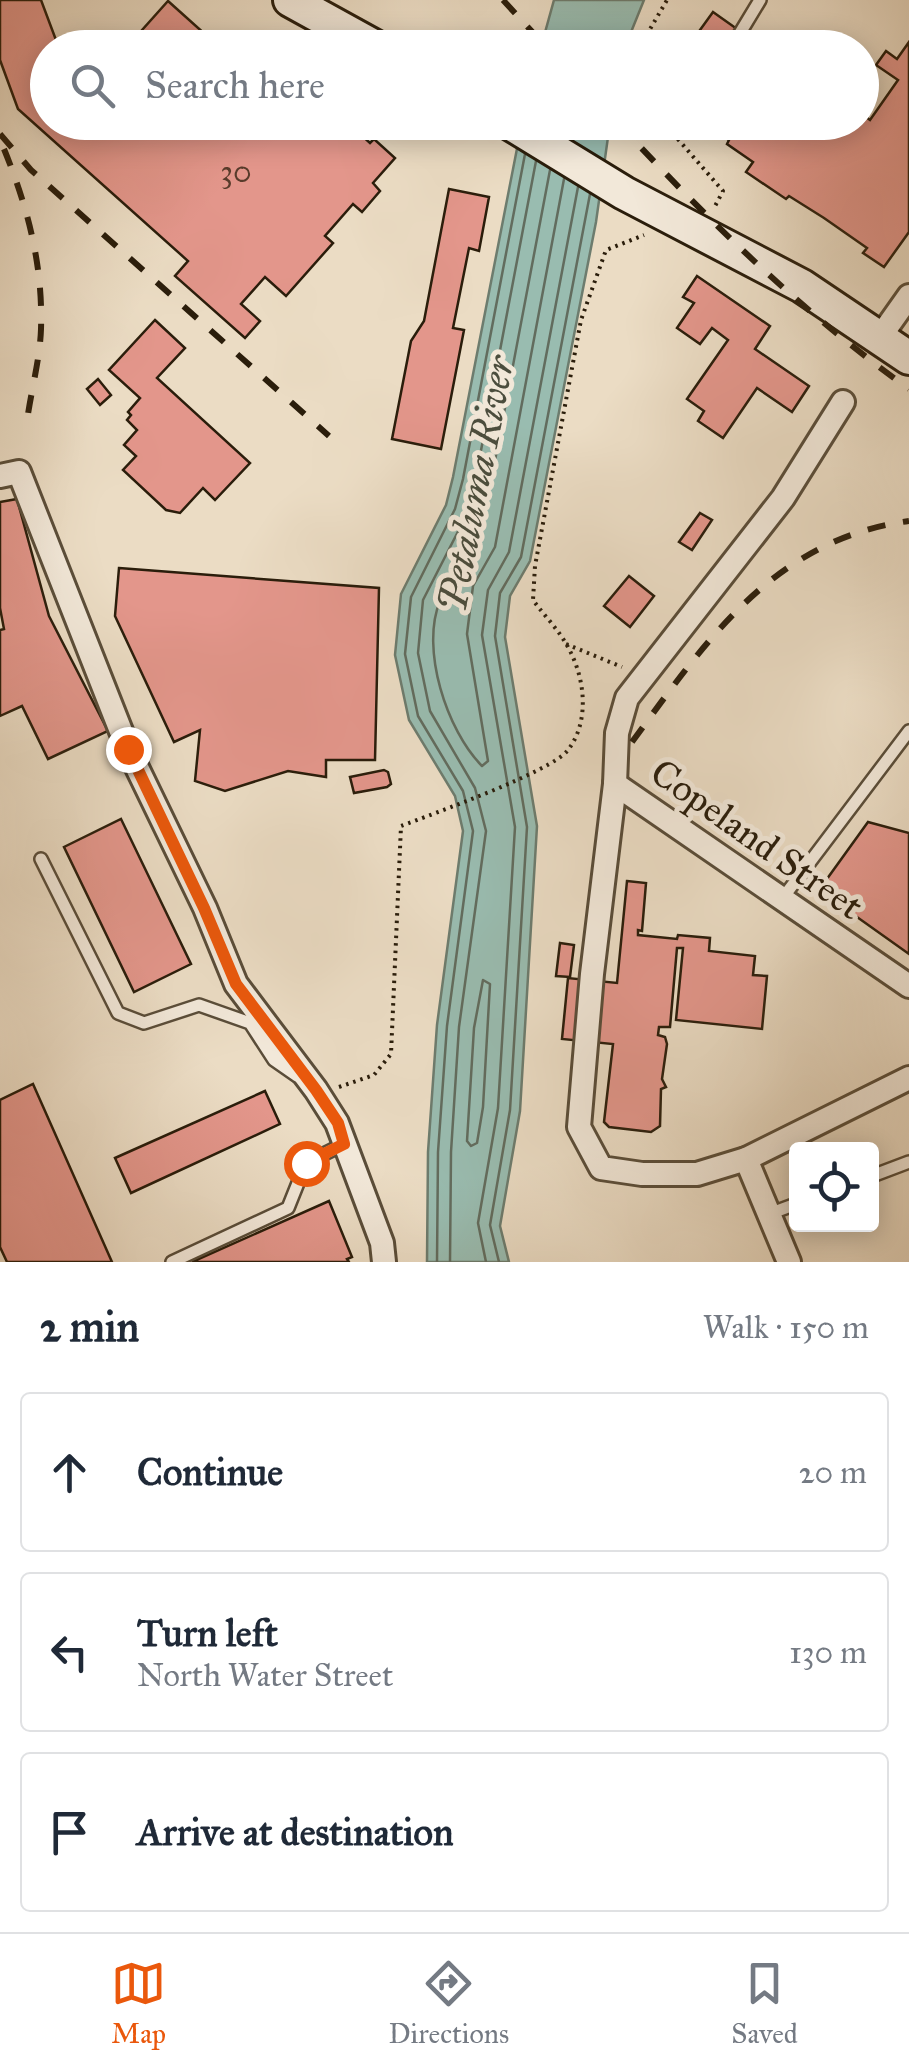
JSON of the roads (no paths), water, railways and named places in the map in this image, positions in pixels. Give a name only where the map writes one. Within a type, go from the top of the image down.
[{"type":"main road","points":[[290,0],[344,30]]},
{"type":"main road","points":[[537,140],[624,193],[802,286],[909,358]]},
{"type":"street","points":[[880,337],[909,296]]},
{"type":"street","points":[[843,402],[784,498],[627,698],[617,732],[579,1127],[601,1168],[642,1174],[698,1174],[746,1159],[909,1078]]},
{"type":"street","points":[[10,474],[128,749],[236,984],[338,1123],[382,1243],[384,1262]]},
{"type":"street","name":"Copeland Street","points":[[615,784],[909,986]]},
{"type":"street","points":[[746,1159],[789,1262]]},
{"type":"lane","points":[[742,30],[760,0]]},
{"type":"lane","points":[[782,899],[909,731]]},
{"type":"lane","points":[[41,860],[118,1013],[144,1023],[199,1005],[250,1023],[274,1060],[316,1090]]},
{"type":"lane","points":[[172,1262],[288,1208],[306,1163],[344,1144]]},
{"type":"lane","points":[[879,1173],[909,1162]]},
{"type":"lane","points":[[769,1214],[789,1207]]},
{"type":"water","points":[[554,0],[644,0],[632,30],[546,30]]},
{"type":"water","name":"Petaluma River","points":[[519,140],[608,140],[596,222],[530,561],[510,596],[505,637],[537,826],[520,1111],[500,1226],[509,1262],[427,1262],[428,1152],[437,1025],[463,831],[455,796],[409,720],[395,655],[401,594],[446,505]]},
{"type":"railway","points":[[503,0],[530,30]]},
{"type":"railway","points":[[0,134],[31,170],[329,436]]},
{"type":"railway","points":[[634,140],[756,263],[830,328],[909,389]]},
{"type":"railway","points":[[4,149],[27,215],[41,305],[40,340],[27,421]]},
{"type":"railway","points":[[632,742],[717,632],[782,572],[819,549],[861,532],[909,521]]}]
